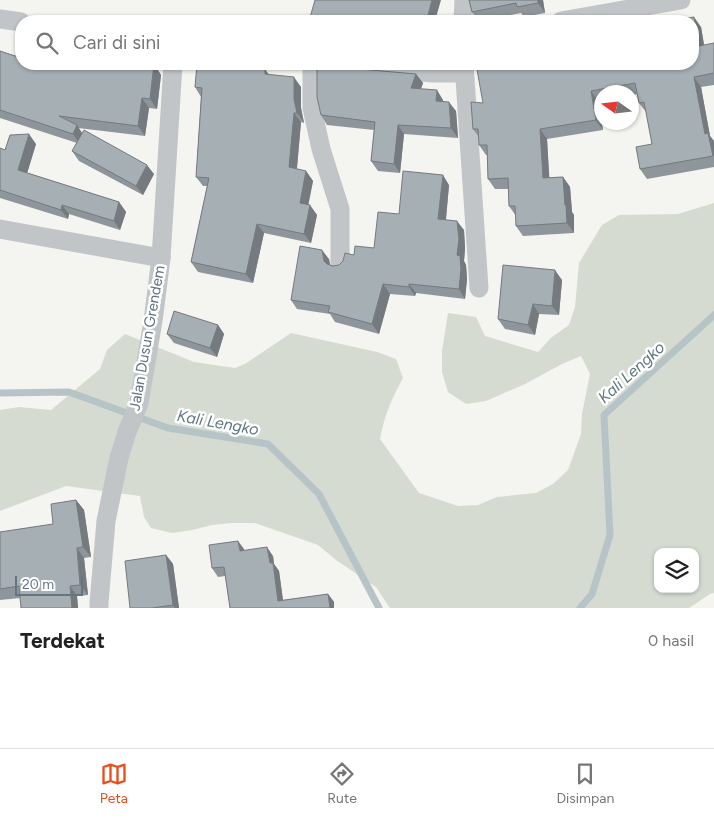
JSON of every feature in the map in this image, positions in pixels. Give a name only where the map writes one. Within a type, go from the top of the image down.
[{"type":"street","points":[[463,15],[464,0]]},
{"type":"street","points":[[594,15],[680,0]]},
{"type":"street","points":[[0,19],[15,21]]},
{"type":"street","name":"Jalan Dusun Grendem","points":[[99,608],[106,521],[119,458],[138,403],[153,321],[161,258],[173,70]]},
{"type":"street","points":[[312,70],[312,108],[321,148],[340,209],[340,264]]},
{"type":"street","points":[[400,70],[433,73],[452,70]]},
{"type":"street","points":[[464,70],[479,288]]},
{"type":"street","points":[[0,229],[161,258]]},
{"type":"shaded area","points":[[714,203],[714,593],[689,608],[390,608],[376,587],[336,560],[318,545],[255,523],[212,525],[172,533],[151,528],[144,517],[140,496],[66,486],[0,511],[0,410],[19,407],[51,410],[100,369],[107,350],[125,334],[194,362],[235,368],[245,364],[291,333],[377,352],[396,359],[403,378],[389,407],[380,439],[419,493],[458,506],[478,505],[497,497],[536,493],[553,484],[568,470],[581,434],[582,414],[590,374],[581,356],[486,401],[466,404],[448,392],[442,372],[442,351],[448,313],[476,317],[485,336],[538,352],[552,337],[569,325],[575,307],[579,263],[602,225],[619,215],[678,214]]},
{"type":"building","points":[[315,0],[432,0],[428,15],[311,15]]},
{"type":"building","points":[[469,0],[538,0],[538,3],[517,7],[516,3],[472,12]]},
{"type":"building","points":[[714,43],[714,73],[694,77],[705,134],[708,133],[713,156],[640,169],[636,147],[652,144],[644,102],[639,103],[639,85],[635,85],[635,83],[594,85],[594,90],[591,91],[594,120],[540,129],[543,178],[563,177],[567,223],[516,226],[515,206],[509,206],[508,178],[488,179],[487,145],[479,145],[478,129],[473,129],[471,102],[483,103],[477,70],[699,70],[699,46]]},
{"type":"building","points":[[0,51],[15,56],[15,70],[153,70],[150,99],[142,98],[138,126],[59,116],[77,125],[73,134],[0,110]]},
{"type":"building","points":[[196,70],[265,70],[265,74],[294,77],[294,99],[297,113],[294,113],[289,167],[306,171],[300,203],[310,205],[304,234],[257,224],[246,274],[191,262],[209,178],[196,177],[202,88],[195,87]]},
{"type":"building","points":[[317,70],[371,70],[416,74],[411,88],[437,90],[436,101],[449,102],[451,128],[398,125],[394,164],[371,161],[375,122],[321,115],[317,97]]},
{"type":"building","points":[[84,130],[147,165],[136,186],[72,151]]},
{"type":"building","points":[[29,134],[18,170],[119,202],[114,221],[62,205],[61,210],[0,190],[0,148],[5,150],[10,135]]},
{"type":"building","points":[[403,171],[443,175],[438,219],[457,221],[459,239],[457,255],[460,256],[461,269],[459,289],[409,284],[409,287],[383,284],[372,324],[328,312],[330,306],[291,300],[300,246],[322,250],[324,261],[333,266],[339,265],[343,261],[345,253],[354,255],[355,246],[374,248],[378,212],[399,214]]},
{"type":"building","points":[[503,265],[555,270],[552,306],[533,304],[528,325],[498,319]]},
{"type":"building","points":[[174,311],[218,325],[210,348],[167,334]]},
{"type":"building","points":[[76,500],[83,547],[77,548],[80,585],[70,586],[72,608],[21,608],[19,586],[0,589],[0,532],[53,524],[51,504]]},
{"type":"building","points":[[238,541],[240,551],[267,547],[270,563],[273,563],[278,601],[328,594],[330,608],[230,608],[224,567],[212,568],[209,545]]},
{"type":"building","points":[[166,555],[173,605],[152,608],[130,608],[125,561]]},
{"type":"waterway","name":"Kali Lengko","points":[[580,608],[592,594],[610,535],[604,415],[714,315]]},
{"type":"waterway","name":"Kali Lengko","points":[[0,393],[69,392],[168,428],[268,444],[319,494],[379,608]]}]
